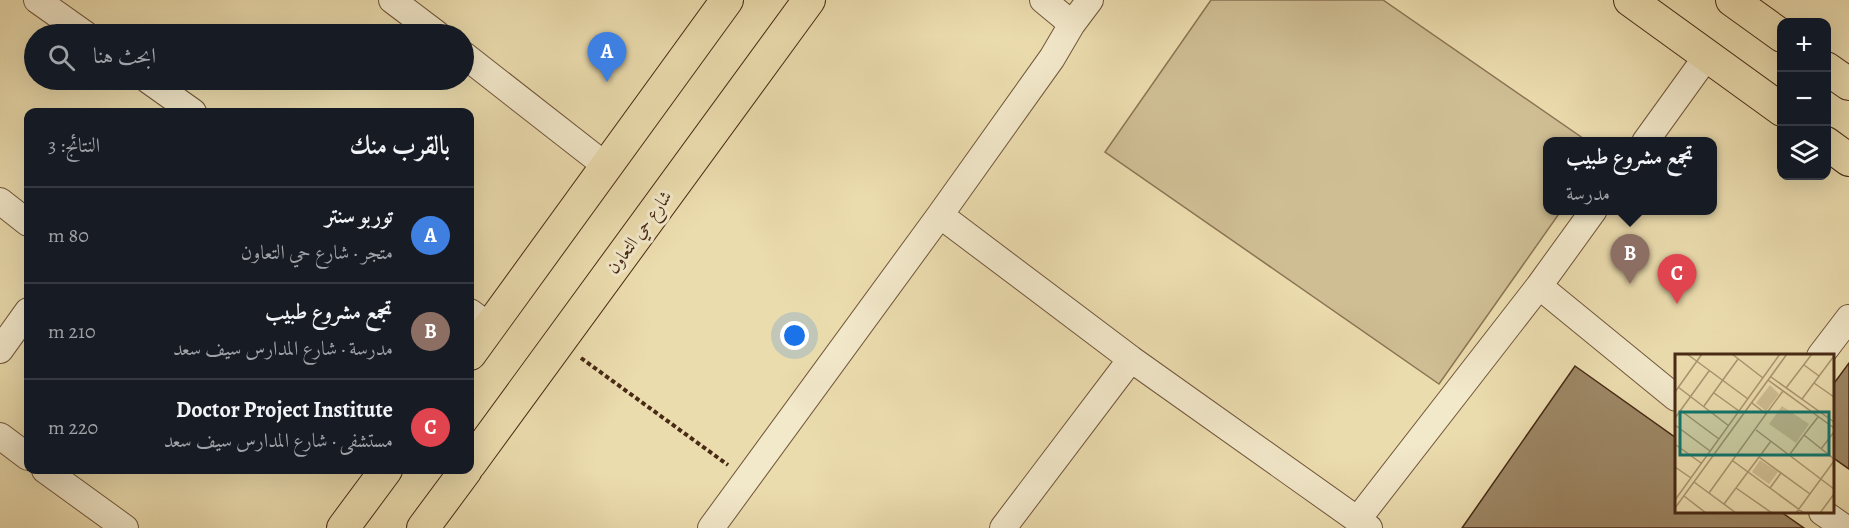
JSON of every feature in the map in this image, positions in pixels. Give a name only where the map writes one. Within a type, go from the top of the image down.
[{"type":"main road","points":[[474,338],[479,319],[606,166],[726,0]]},
{"type":"main road","name":"شارع حي التعاون","points":[[474,459],[809,0]]},
{"type":"main road","points":[[1630,0],[1777,106]]},
{"type":"main road","points":[[1732,0],[1777,32]]},
{"type":"main road","points":[[1831,71],[1849,84]]},
{"type":"main road","points":[[1831,146],[1849,160]]},
{"type":"main road","points":[[343,528],[374,474]]},
{"type":"main road","points":[[423,528],[463,474]]},
{"type":"street","points":[[37,0],[71,24]]},
{"type":"street","points":[[392,0],[424,24]]},
{"type":"street","points":[[1043,0],[1072,24]]},
{"type":"street","points":[[711,528],[940,215],[1052,58],[1072,24],[1090,0]]},
{"type":"street","points":[[1648,137],[1707,56]]},
{"type":"street","points":[[474,63],[606,166]]},
{"type":"street","points":[[162,90],[187,108]]},
{"type":"street","points":[[0,201],[24,220]]},
{"type":"street","points":[[940,215],[1131,359],[1363,523],[1590,215]]},
{"type":"street","points":[[1539,286],[1675,397]]},
{"type":"street","points":[[0,350],[24,317]]},
{"type":"street","points":[[1822,354],[1849,318]]},
{"type":"street","points":[[1004,528],[1131,359]]},
{"type":"street","points":[[0,436],[24,454]]},
{"type":"street","points":[[50,474],[124,528]]},
{"type":"street","points":[[1823,513],[1845,528]]},
{"type":"path","points":[[559,342],[747,479]]},
{"type":"shaded area","points":[[1211,0],[1383,0],[1581,137],[1543,137],[1543,215],[1558,215],[1439,384],[1105,152]]},
{"type":"building","points":[[1849,363],[1849,469],[1834,458],[1834,383]]},
{"type":"building","points":[[1575,366],[1675,437],[1675,513],[1782,513],[1804,528],[1462,528]]},
{"type":"place","name":"توربو سنتر","points":[[607,82]]},
{"type":"place","name":"تجمع مشروع طبيب","points":[[1630,284]]},
{"type":"place","name":"Doctor Project Institute","points":[[1677,304]]}]
